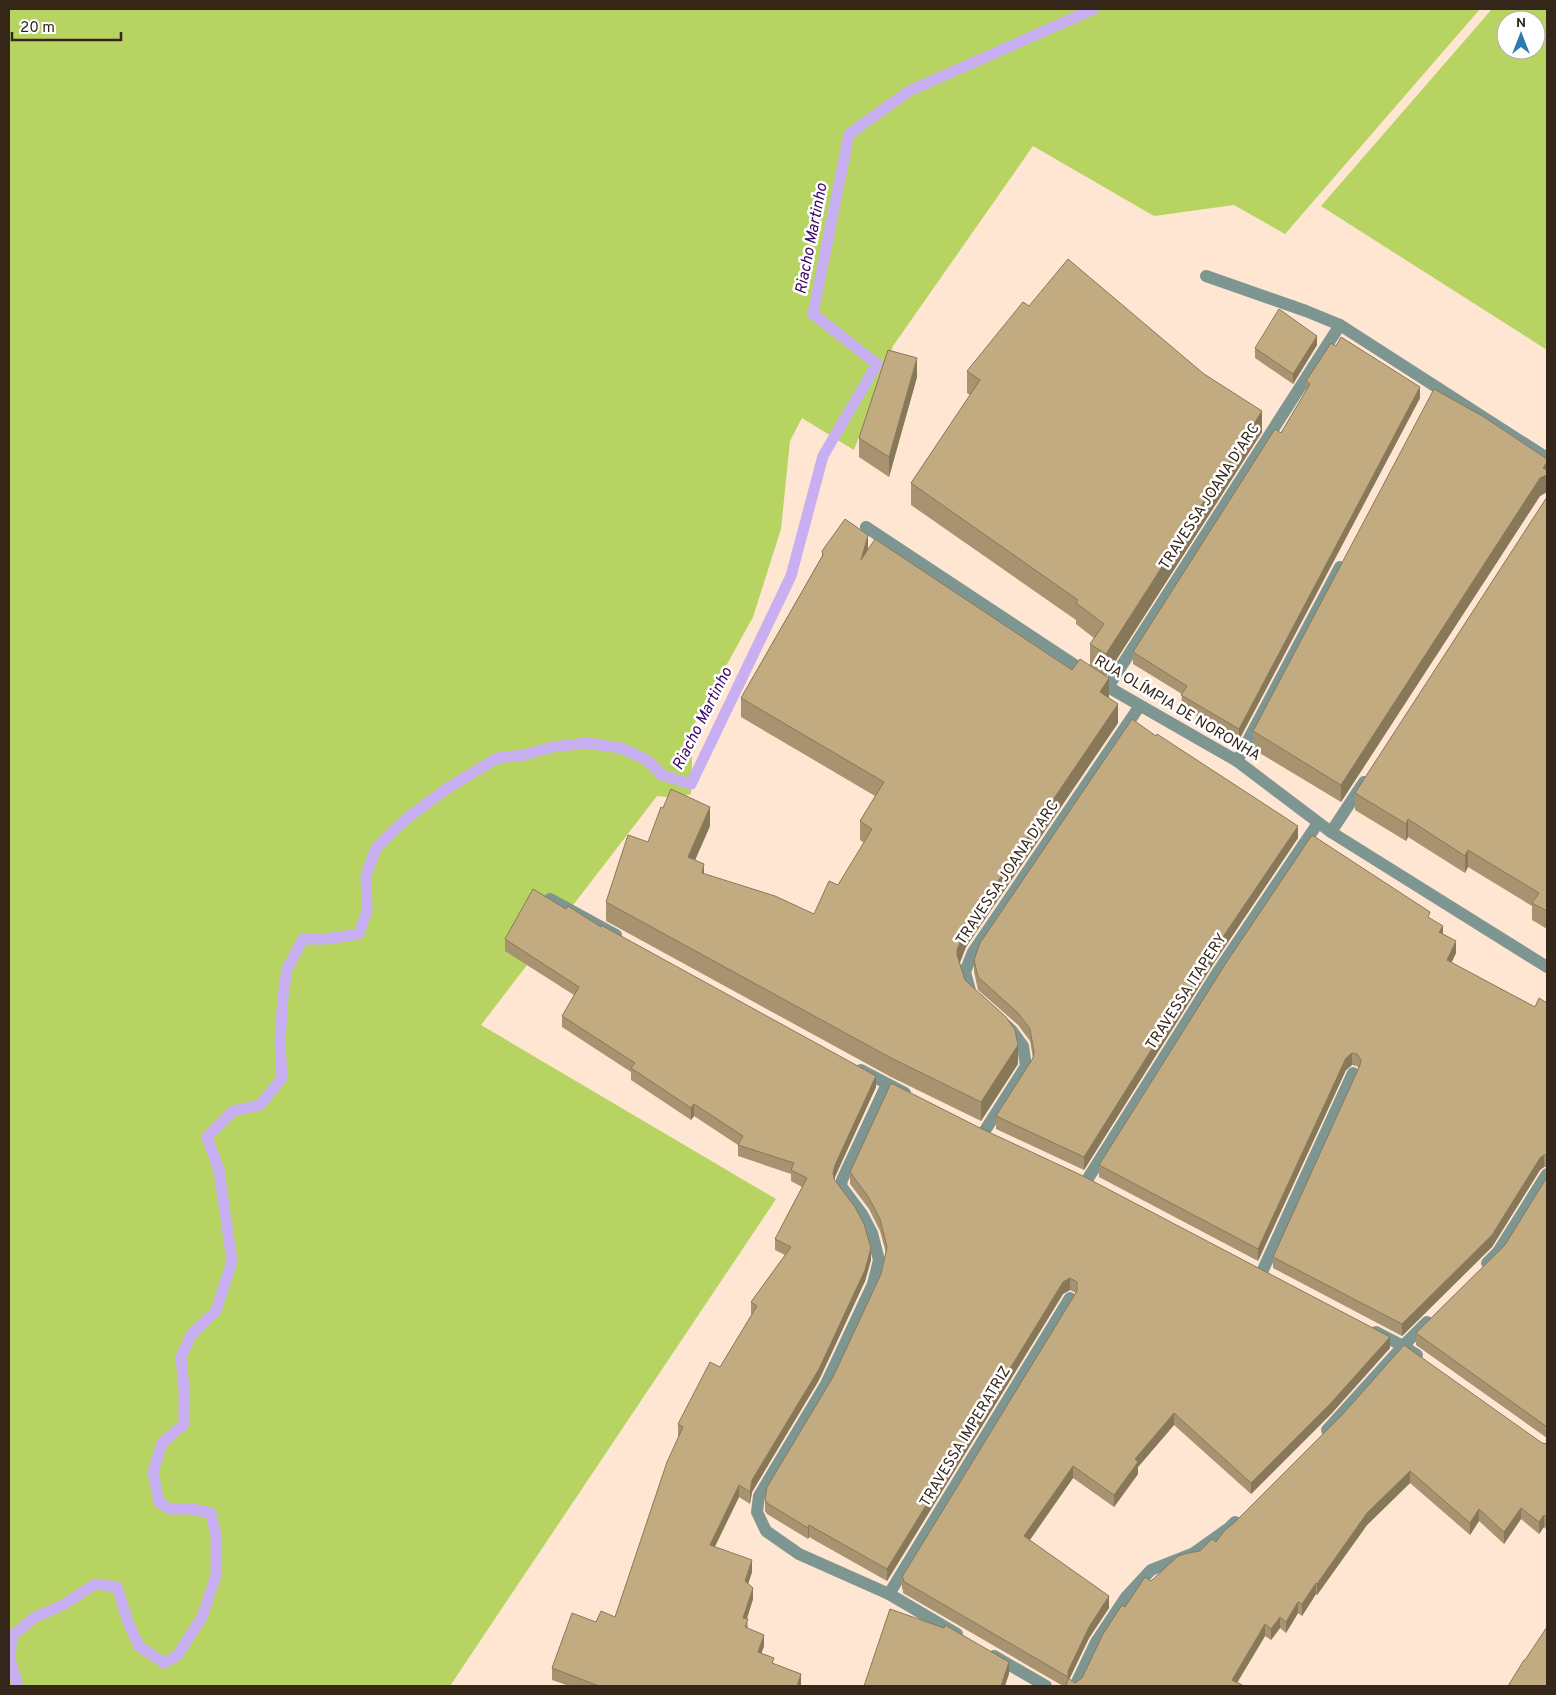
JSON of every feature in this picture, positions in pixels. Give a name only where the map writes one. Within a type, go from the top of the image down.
[{"type":"street","points":[[1206,276],[1340,325],[1434,390],[1547,458]]},
{"type":"street","name":"TRAVESSA JOANA D'ARC","points":[[1108,687],[1340,325]]},
{"type":"street","name":"RUA OLÍMPIA DE NORONHA","points":[[866,527],[1108,687],[1237,761],[1331,832],[1547,967]]},
{"type":"street","points":[[1237,761],[1344,560]]},
{"type":"street","name":"TRAVESSA JOANA D'ARC","points":[[985,1006],[971,994],[965,972],[974,952],[1139,706]]},
{"type":"street","points":[[1331,832],[1369,774]]},
{"type":"street","name":"TRAVESSA ITAPERY","points":[[1087,1180],[1219,970],[1318,823]]},
{"type":"street","points":[[550,899],[628,941]]},
{"type":"street","points":[[984,1132],[1026,1066],[1023,1046],[1012,1031],[998,1018]]},
{"type":"street","points":[[852,1065],[913,1097]]},
{"type":"street","points":[[1262,1272],[1353,1073]]},
{"type":"street","points":[[887,1084],[842,1180],[841,1186],[862,1214],[872,1233],[879,1260],[873,1284],[826,1384],[759,1496],[757,1512],[766,1531],[799,1554],[889,1594],[1046,1686]]},
{"type":"street","points":[[1478,1272],[1498,1252],[1547,1174]]},
{"type":"street","name":"TRAVESSA IMPERATRIZ","points":[[889,1594],[1070,1298]]},
{"type":"street","points":[[1317,1440],[1403,1346],[1438,1311]]},
{"type":"street","points":[[1368,1327],[1403,1346],[1427,1363]]},
{"type":"street","points":[[1075,1686],[1096,1642],[1126,1597],[1151,1570],[1194,1553],[1229,1528],[1242,1515]]},
{"type":"green space","points":[[9,9],[1480,9],[1285,234],[1234,205],[1154,216],[1033,146],[893,346],[854,450],[802,418],[790,441],[781,529],[753,617],[693,726],[691,794],[678,798],[657,796],[481,1025],[776,1199],[450,1686],[9,1686]]},
{"type":"green space","points":[[1492,9],[1547,9],[1547,350],[1321,206]]},
{"type":"building","points":[[1068,259],[1204,374],[1262,411],[1106,654],[1090,644],[1104,624],[1076,603],[1078,600],[911,483],[980,380],[967,371],[1023,302],[1029,306]]},
{"type":"building","points":[[1279,309],[1317,336],[1293,374],[1255,348]]},
{"type":"building","points":[[1341,337],[1420,387],[1239,729],[1181,695],[1187,686],[1133,652],[1275,429],[1281,433],[1310,384],[1306,381],[1331,343],[1336,346]]},
{"type":"building","points":[[888,350],[917,358],[889,457],[859,438]]},
{"type":"building","points":[[1434,389],[1484,417],[1547,459],[1543,468],[1547,470],[1547,475],[1540,478],[1341,785],[1253,731]]},
{"type":"building","points":[[1547,497],[1547,911],[1532,903],[1539,893],[1468,850],[1465,856],[1408,819],[1406,824],[1355,793]]},
{"type":"building","points":[[845,519],[868,535],[861,560],[875,539],[1072,670],[1080,659],[1109,678],[1100,692],[1118,704],[966,928],[957,950],[965,980],[1006,1017],[1015,1030],[1018,1045],[981,1102],[891,1058],[606,902],[628,835],[648,842],[661,807],[663,808],[671,789],[710,807],[688,857],[704,864],[702,873],[775,896],[814,914],[829,881],[838,885],[872,829],[860,821],[884,782],[741,698],[823,555],[822,551]]},
{"type":"building","points":[[1132,719],[1298,826],[1212,953],[1084,1157],[996,1116],[1033,1058],[1034,1052],[1030,1029],[1018,1013],[978,977],[974,960],[980,943]]},
{"type":"building","points":[[1312,835],[1430,912],[1428,917],[1443,926],[1439,932],[1456,941],[1447,960],[1535,1007],[1539,998],[1547,1003],[1547,1155],[1540,1158],[1492,1235],[1402,1324],[1273,1257],[1360,1065],[1361,1060],[1357,1054],[1352,1053],[1346,1058],[1258,1249],[1099,1165],[1226,963]]},
{"type":"building","points":[[533,889],[566,909],[568,906],[601,927],[601,925],[876,1076],[833,1173],[834,1179],[855,1207],[864,1224],[871,1248],[865,1270],[819,1369],[752,1480],[750,1492],[739,1485],[710,1545],[752,1560],[745,1581],[753,1588],[743,1618],[748,1619],[745,1627],[764,1635],[758,1652],[774,1658],[772,1663],[801,1674],[797,1686],[599,1686],[552,1668],[572,1613],[596,1622],[601,1611],[615,1617],[667,1462],[683,1427],[678,1424],[710,1362],[720,1367],[757,1306],[751,1302],[791,1247],[775,1239],[807,1178],[791,1170],[794,1163],[738,1145],[743,1136],[694,1104],[691,1108],[631,1068],[635,1063],[562,1016],[579,987],[505,939]]},
{"type":"building","points":[[891,1083],[980,1128],[1083,1176],[1390,1337],[1331,1403],[1251,1483],[1174,1413],[1135,1459],[1138,1462],[1114,1495],[1073,1466],[1024,1536],[1109,1596],[1089,1627],[1068,1671],[1068,1677],[903,1581],[902,1577],[1077,1291],[1077,1282],[1070,1278],[1063,1282],[887,1569],[809,1525],[808,1528],[767,1503],[765,1499],[767,1487],[833,1377],[881,1274],[887,1247],[880,1219],[869,1198],[850,1172]]},
{"type":"building","points":[[1547,1177],[1547,1427],[1416,1333],[1505,1245]]},
{"type":"building","points":[[1404,1345],[1542,1443],[1547,1444],[1547,1518],[1544,1515],[1539,1522],[1521,1508],[1504,1532],[1479,1509],[1470,1523],[1410,1471],[1367,1513],[1302,1604],[1298,1602],[1286,1622],[1280,1617],[1271,1629],[1265,1624],[1232,1680],[1244,1686],[1066,1686],[1068,1678],[1075,1683],[1082,1678],[1103,1634],[1122,1605],[1125,1607],[1145,1577],[1151,1581],[1178,1556],[1200,1551],[1212,1539],[1216,1542],[1225,1530],[1343,1414]]},
{"type":"building","points":[[890,1609],[944,1628],[945,1625],[1009,1662],[1001,1686],[864,1686]]},
{"type":"building","points":[[1547,1627],[1547,1686],[1508,1686],[1524,1660]]},
{"type":"waterway","name":"Riacho Martinho","points":[[18,1686],[10,1660],[12,1636],[35,1617],[63,1605],[95,1584],[117,1587],[128,1622],[139,1646],[164,1663],[177,1656],[202,1617],[216,1575],[216,1536],[211,1513],[191,1509],[170,1509],[159,1502],[153,1472],[162,1443],[184,1424],[184,1389],[181,1357],[191,1335],[216,1311],[232,1261],[219,1170],[207,1137],[233,1111],[260,1105],[282,1078],[280,1041],[287,969],[303,939],[325,939],[359,934],[367,910],[366,875],[376,848],[406,819],[446,789],[497,758],[524,755],[552,747],[587,743],[621,748],[647,760],[662,775],[691,784],[791,576],[823,456],[877,364],[813,314],[849,134],[909,91],[1094,9]]}]
